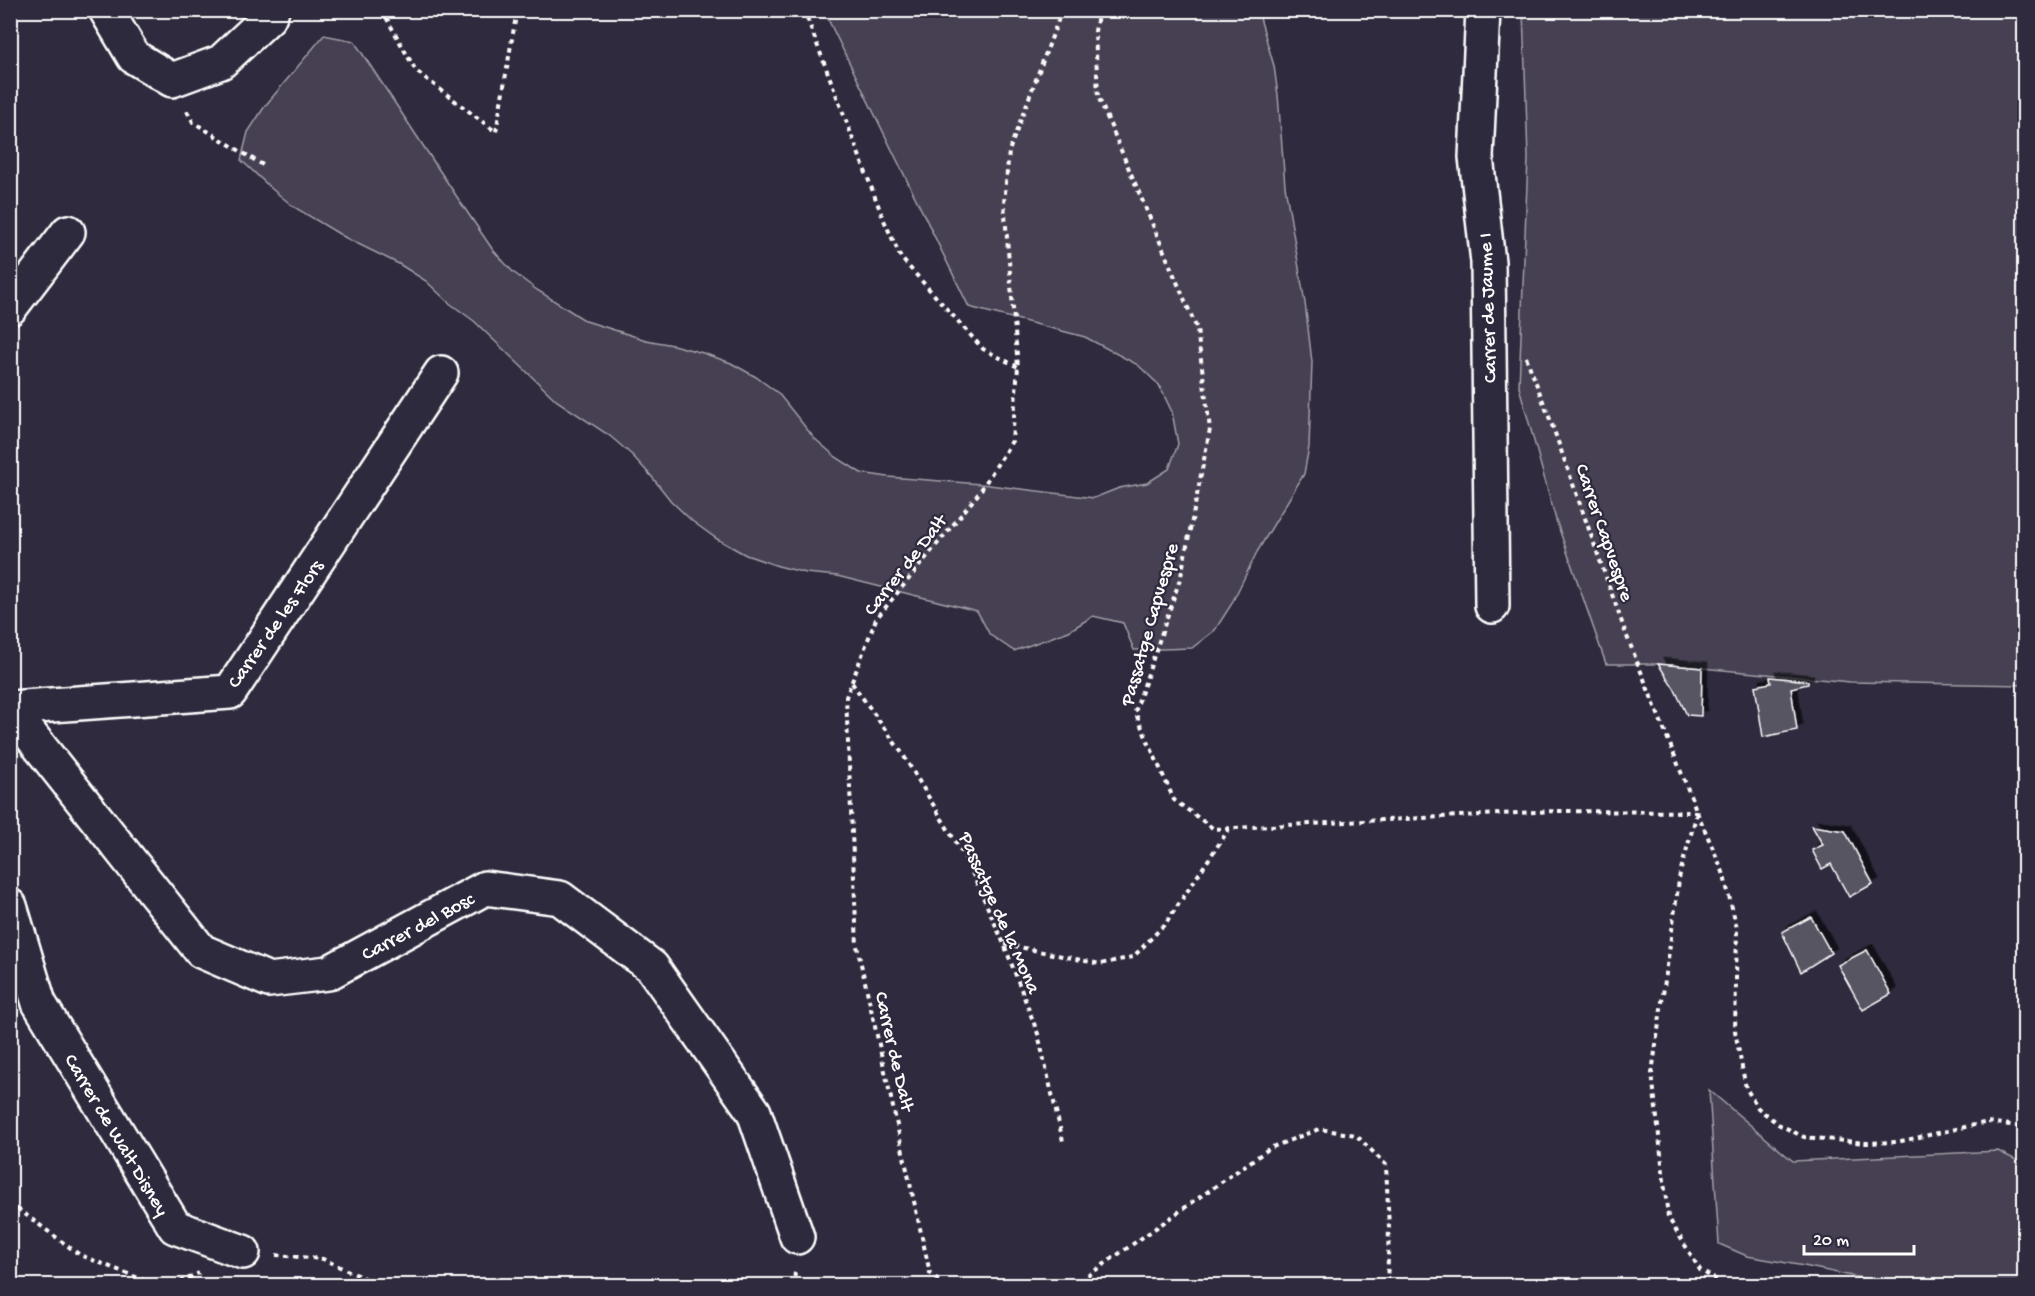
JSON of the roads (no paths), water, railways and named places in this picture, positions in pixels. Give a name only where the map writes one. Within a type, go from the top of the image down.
[{"type":"street","points":[[106,10],[134,57],[172,80],[221,62],[269,17],[272,10]]},
{"type":"street","name":"Carrer de Jaume I","points":[[1483,10],[1476,157],[1488,262],[1492,606]]},
{"type":"street","points":[[10,308],[68,232]]},
{"type":"street","name":"Carrer de les Flors","points":[[10,709],[230,692],[441,373]]},
{"type":"street","name":"Carrer del Bosc","points":[[10,709],[201,951],[269,980],[328,973],[485,888],[560,898],[652,967],[754,1112],[797,1237]]},
{"type":"street","name":"Carrer de Walt Disney","points":[[10,906],[39,1003],[175,1227],[243,1252]]}]
